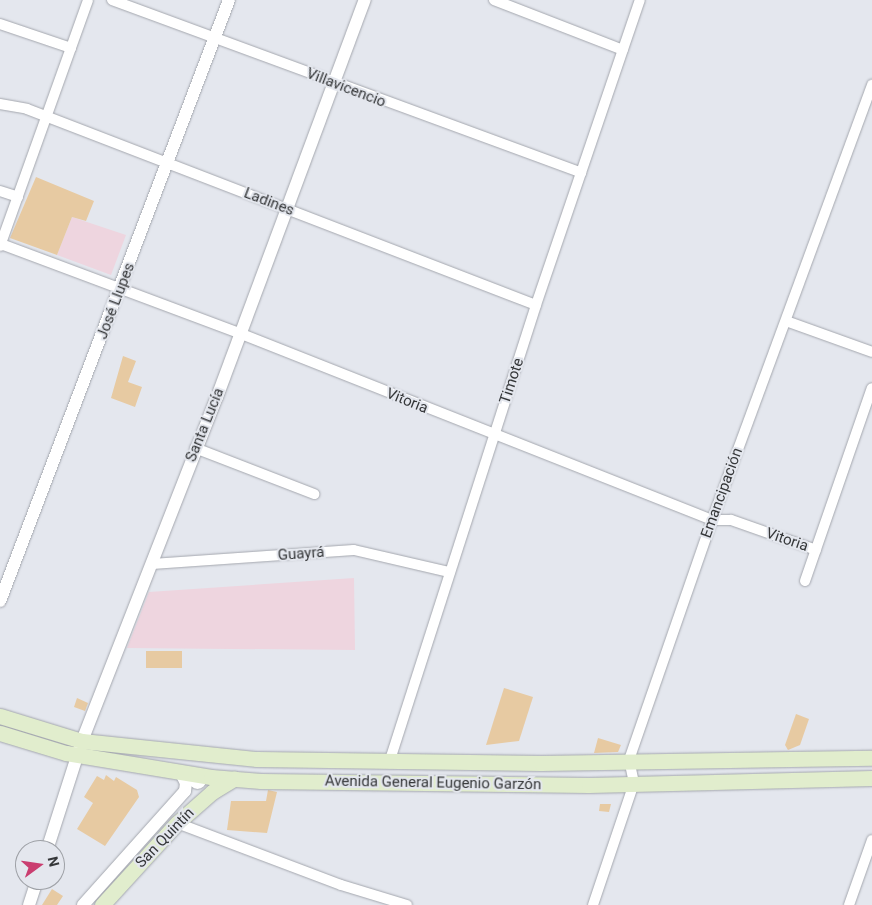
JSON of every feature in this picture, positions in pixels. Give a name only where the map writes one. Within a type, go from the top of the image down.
[{"type":"main road","name":"Avenida General Eugenio Garzón","points":[[0,716],[80,748],[238,758],[389,764],[872,758]]},
{"type":"main road","name":"Avenida General Eugenio Garzón","points":[[0,732],[180,771],[234,779],[368,783],[634,783],[872,778]]},
{"type":"main road","name":"San Quintín","points":[[102,905],[177,823],[207,796],[234,779]]},
{"type":"street","points":[[0,245],[88,0]]},
{"type":"street","name":"Villavicencio","points":[[112,0],[335,84],[581,173]]},
{"type":"street","name":"José Llupes","points":[[0,602],[121,289],[228,0]]},
{"type":"street","name":"Santa Lucía","points":[[50,840],[80,748],[287,210],[365,0]]},
{"type":"street","name":"Timote","points":[[389,764],[536,305],[640,0]]},
{"type":"street","points":[[499,1],[623,50]]},
{"type":"street","points":[[0,24],[71,48]]},
{"type":"street","name":"Emancipación","points":[[629,760],[712,520],[872,84]]},
{"type":"street","name":"Ladines","points":[[0,104],[46,117],[536,305]]},
{"type":"street","points":[[0,191],[18,197]]},
{"type":"street","name":"Vitoria","points":[[0,245],[239,333],[712,520],[731,520],[816,550]]},
{"type":"street","points":[[786,321],[872,352]]},
{"type":"street","points":[[805,581],[872,388]]},
{"type":"street","points":[[195,448],[314,494]]},
{"type":"street","name":"Guayrá","points":[[152,564],[354,550],[449,572]]},
{"type":"street","points":[[593,905],[634,783],[629,760]]},
{"type":"street","name":"San Quintín","points":[[83,905],[185,791],[186,783],[180,771]]},
{"type":"street","points":[[177,823],[341,885],[407,905]]},
{"type":"street","points":[[849,905],[872,840]]},
{"type":"street","points":[[29,905],[34,890]]},
{"type":"shaded area","points":[[72,217],[126,235],[111,275],[57,255]]},
{"type":"shaded area","points":[[354,578],[355,650],[127,648],[149,592]]},
{"type":"building","points":[[36,177],[94,201],[86,221],[72,217],[57,255],[10,238]]},
{"type":"building","points":[[123,356],[136,361],[128,382],[142,387],[135,407],[111,398]]},
{"type":"building","points":[[146,651],[182,651],[182,668],[146,668]]},
{"type":"building","points":[[504,688],[533,697],[519,741],[486,745]]},
{"type":"building","points":[[77,698],[88,703],[85,711],[74,707]]},
{"type":"building","points":[[796,714],[809,719],[800,745],[788,750],[785,745]]},
{"type":"building","points":[[598,738],[621,745],[618,752],[594,753]]},
{"type":"building","points":[[106,775],[114,781],[116,777],[137,790],[139,797],[105,846],[77,829],[93,803],[84,797],[97,776],[104,780]]},
{"type":"building","points":[[268,790],[277,792],[267,833],[227,830],[231,801],[266,801]]},
{"type":"building","points":[[600,804],[611,804],[609,812],[599,811]]},
{"type":"building","points":[[51,890],[63,896],[57,905],[42,905]]}]
